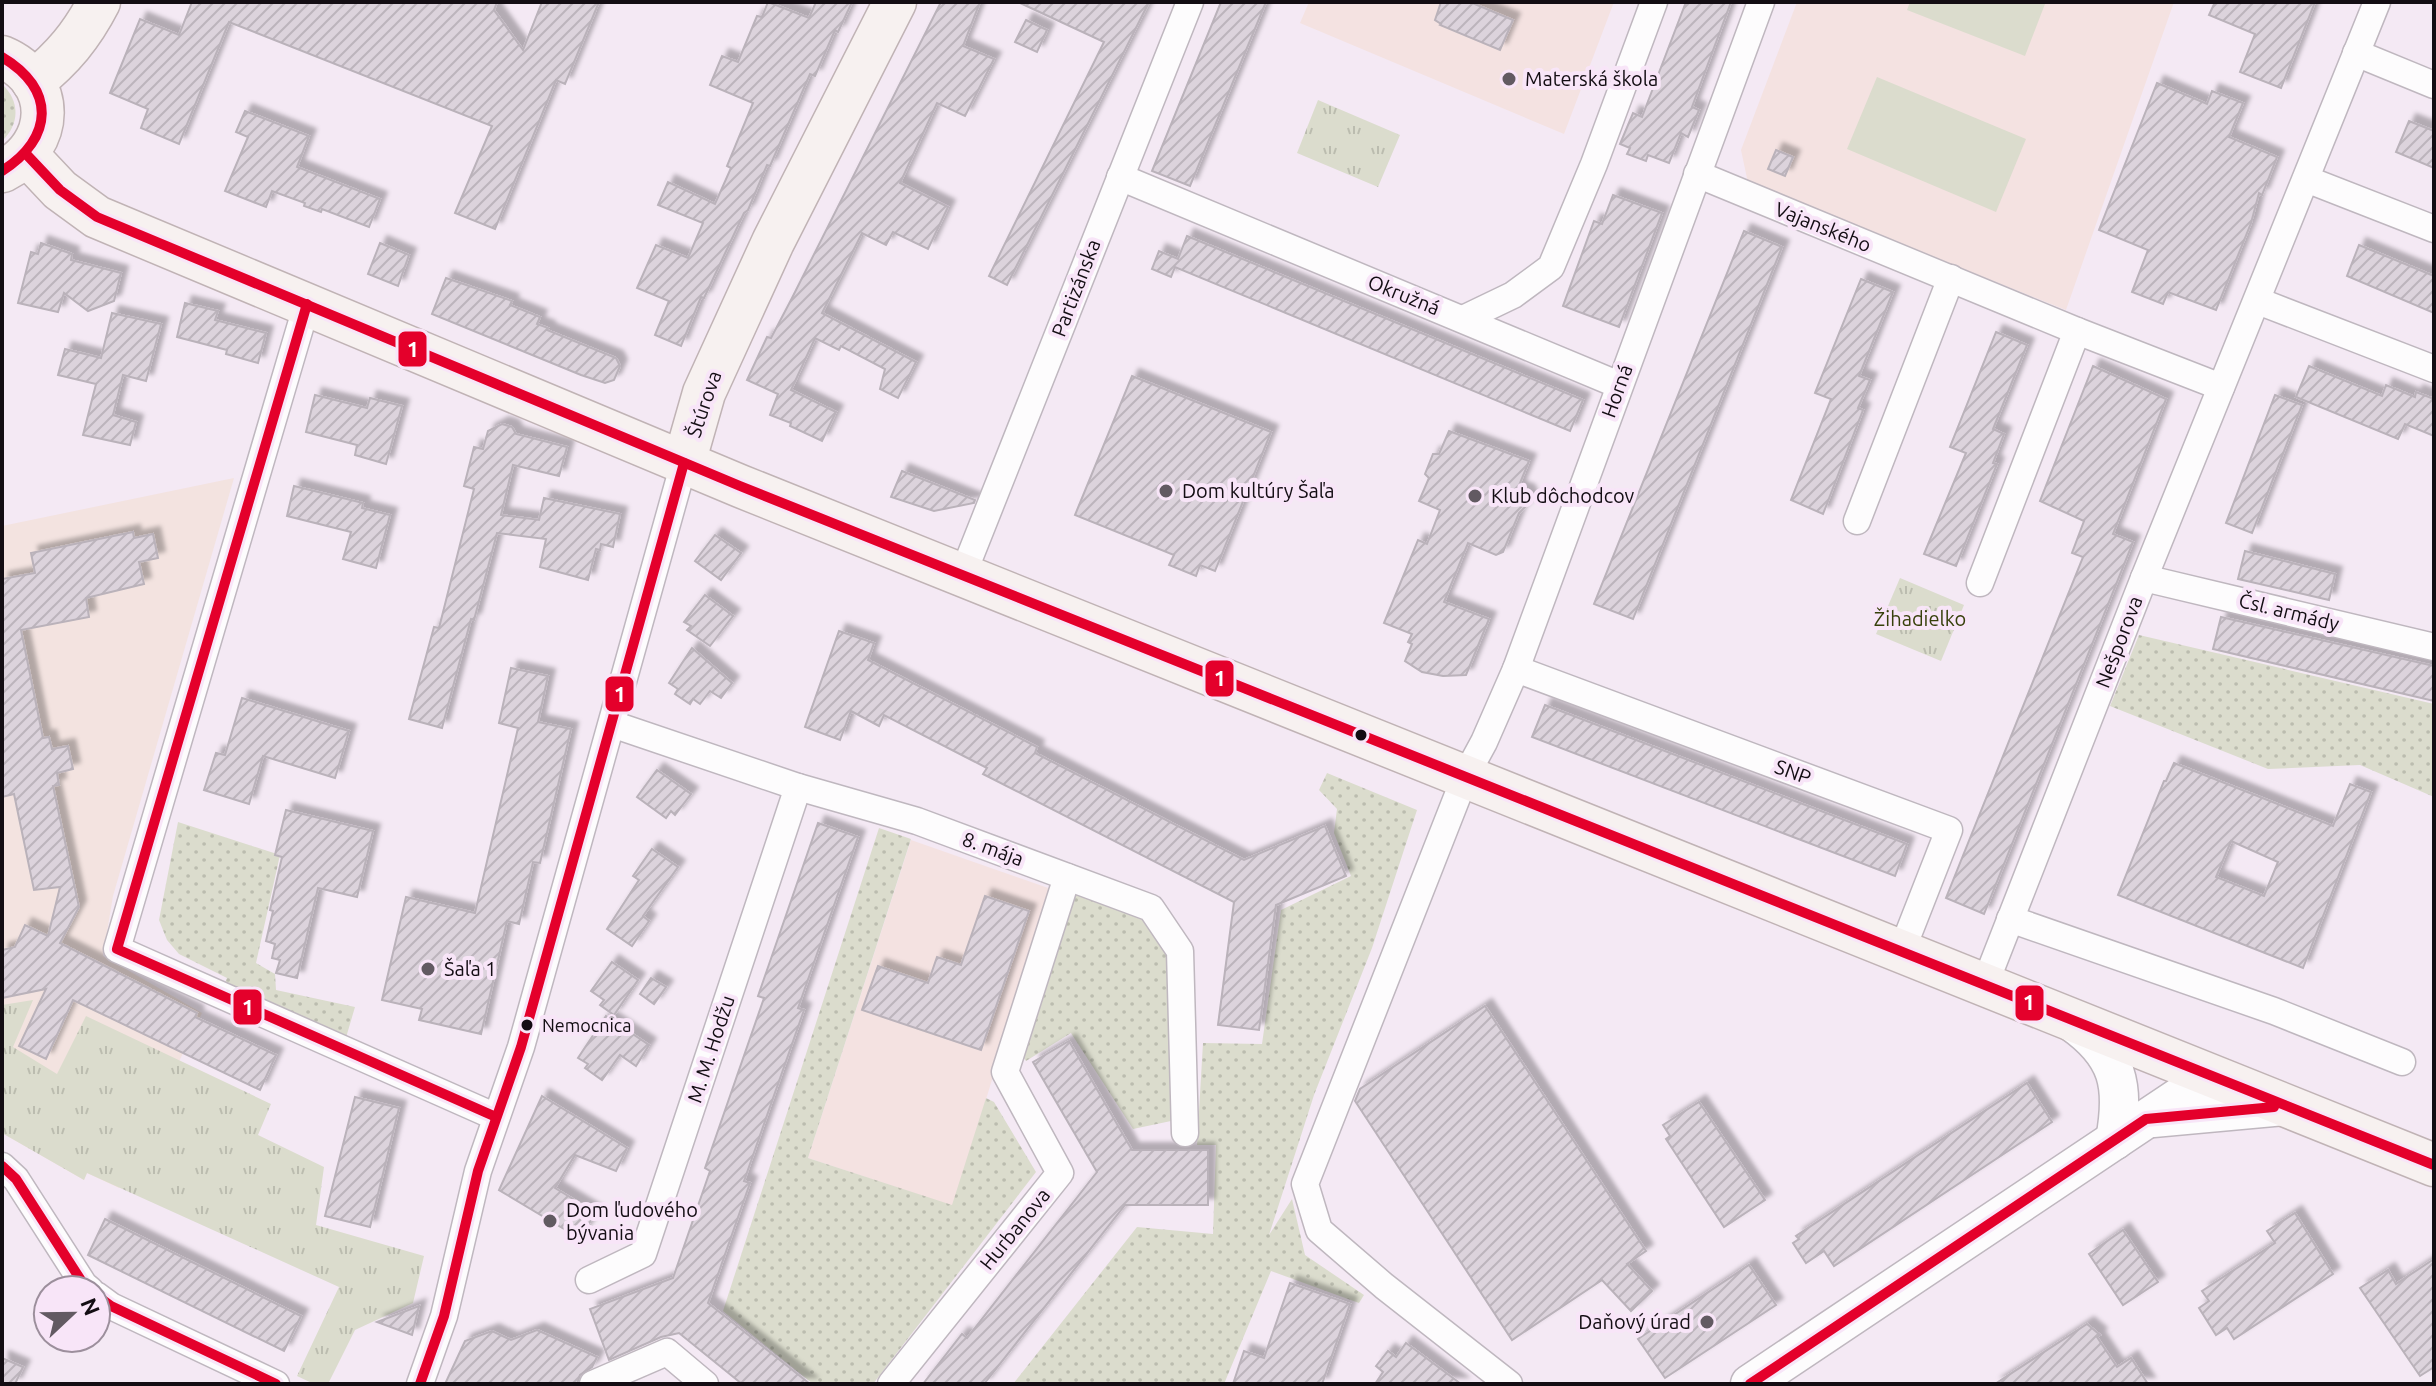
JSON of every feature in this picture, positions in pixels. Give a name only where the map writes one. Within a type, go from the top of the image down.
[{"type":"main road","points":[[99,2],[70,49],[18,69],[43,106],[43,119],[35,144],[14,163],[60,190],[97,217],[684,463],[2434,1165]]},
{"type":"main road","name":"Štúrova","points":[[684,463],[704,393],[773,242],[895,2]]},
{"type":"main road","points":[[2059,1013],[2093,1036],[2109,1061],[2120,1086],[2121,1109],[2115,1140]]},
{"type":"main road","points":[[1750,1384],[2212,1075]]},
{"type":"main road","points":[[2146,1119],[2284,1106]]},
{"type":"street","name":"Partizánska","points":[[963,574],[1190,2]]},
{"type":"street","name":"Okružná","points":[[1120,177],[1463,319],[1513,295],[1551,267],[1594,164],[1654,2]]},
{"type":"street","name":"Horná","points":[[1509,1384],[1384,1286],[1319,1230],[1305,1184],[1465,777],[1516,669],[1761,2]]},
{"type":"street","name":"Nešporova","points":[[1985,984],[2144,578],[2377,2]]},
{"type":"street","points":[[2356,53],[2434,85]]},
{"type":"street","name":"Vajanského","points":[[1697,174],[2221,387]]},
{"type":"street","points":[[2306,179],[2434,229]]},
{"type":"street","points":[[1857,521],[1951,278]]},
{"type":"street","points":[[2258,301],[2434,369]]},
{"type":"street","points":[[307,304],[117,949],[496,1117]]},
{"type":"street","points":[[1463,319],[1619,385]]},
{"type":"street","points":[[1980,583],[2077,331]]},
{"type":"street","name":"Štúrova","points":[[420,1384],[444,1316],[478,1171],[521,1047],[684,463]]},
{"type":"street","name":"Čsl. armády","points":[[2144,578],[2434,647]]},
{"type":"street","name":"SNP","points":[[1516,669],[1949,830],[1902,950]]},
{"type":"street","name":"8. mája","points":[[612,724],[798,787],[917,821],[1151,908],[1180,951],[1185,1133]]},
{"type":"street","name":"M. M. Hodžu","points":[[589,1280],[643,1254],[798,787]]},
{"type":"street","points":[[1450,815],[1505,792]]},
{"type":"street","name":"Hurbanova","points":[[891,1384],[1060,1173],[1005,1072],[1067,877]]},
{"type":"street","points":[[2010,919],[2274,1011],[2402,1062]]},
{"type":"street","points":[[2,1166],[16,1179],[77,1274]]},
{"type":"street","points":[[112,1306],[276,1384]]},
{"type":"street","points":[[593,1384],[667,1352],[705,1384]]},
{"type":"shaded area","name":"Materská škola","points":[[1309,2],[1614,2],[1564,134],[1300,23]]},
{"type":"shaded area","points":[[1797,2],[2174,2],[2066,310],[1748,183],[1741,150]]},
{"type":"shaded area","points":[[234,478],[113,896],[103,956],[202,1013],[119,1188],[87,1173],[84,1180],[2,1133],[2,526]]},
{"type":"shaded area","points":[[911,840],[1051,889],[953,1206],[808,1158]]},
{"type":"green space","points":[[1910,2],[2045,4],[2025,56],[1907,10]]},
{"type":"green space","points":[[1877,77],[2026,139],[1996,212],[1847,149]]},
{"type":"green space","points":[[2,84],[12,98],[16,112],[12,127],[2,141]]},
{"type":"green space","points":[[1318,100],[1400,135],[1378,187],[1297,153]]},
{"type":"green space","name":"Žihadielko","points":[[1900,578],[1964,605],[1941,661],[1876,634]]},
{"type":"green space","points":[[2139,635],[2434,704],[2434,797],[2360,765],[2268,769],[2110,706]]},
{"type":"green space","points":[[1327,773],[1417,810],[1372,948],[1314,1095],[1269,1235],[1292,1199],[1305,1255],[1364,1295],[1359,1303],[1271,1271],[1224,1384],[1013,1384],[1137,1227],[1213,1234],[1216,1145],[1197,1145],[1203,1043],[1262,1044],[1281,910],[1351,876],[1334,833],[1337,809],[1319,790]]},
{"type":"green space","points":[[178,822],[280,855],[256,963],[275,974],[276,990],[355,1007],[345,1041],[223,987],[227,978],[179,954],[167,940],[159,920]]},
{"type":"green space","points":[[879,828],[911,839],[808,1158],[952,1205],[986,1098],[994,1102],[1036,1172],[873,1384],[813,1384],[723,1311]]},
{"type":"green space","points":[[1069,888],[1154,925],[1169,951],[1171,1121],[1133,1129],[1071,1033],[1026,1061],[1019,1052]]},
{"type":"green space","points":[[33,1000],[13,1047],[57,1074],[86,1016],[271,1104],[258,1135],[324,1167],[316,1225],[424,1256],[413,1303],[355,1330],[328,1384],[314,1384],[297,1376],[339,1287],[87,1173],[84,1180],[2,1133],[2,1005]]},
{"type":"building","points":[[192,2],[497,2],[494,10],[523,50],[542,2],[599,2],[565,84],[556,80],[495,229],[455,213],[492,126],[229,22],[179,144],[141,128],[148,109],[110,93],[140,19],[179,35]]},
{"type":"building","points":[[768,2],[809,18],[816,2],[852,2],[838,32],[835,30],[815,76],[810,74],[770,166],[767,165],[704,298],[701,297],[681,346],[655,335],[669,301],[637,288],[656,245],[688,258],[703,223],[658,205],[668,182],[715,204],[753,103],[710,85],[722,56],[738,62],[757,16],[762,17]]},
{"type":"building","points":[[941,2],[980,2],[963,46],[994,59],[965,116],[937,103],[900,183],[948,207],[928,249],[893,232],[886,245],[862,233],[822,313],[916,362],[898,398],[880,389],[885,369],[841,346],[839,350],[815,338],[791,390],[836,412],[822,441],[770,415],[778,394],[747,380],[767,337],[771,338],[792,298]]},
{"type":"building","points":[[1018,2],[1149,2],[1007,285],[989,276],[1104,42]]},
{"type":"building","points":[[1221,2],[1266,2],[1190,186],[1152,171]]},
{"type":"building","points":[[1441,2],[1470,2],[1513,20],[1500,50],[1440,25],[1435,20]]},
{"type":"building","points":[[1686,2],[1731,2],[1692,107],[1699,110],[1688,137],[1681,133],[1669,163],[1648,155],[1646,161],[1627,154],[1630,148],[1620,144],[1633,113],[1642,117]]},
{"type":"building","points":[[2215,2],[2315,2],[2281,88],[2240,72],[2255,34],[2209,15]]},
{"type":"building","points":[[1026,20],[1047,30],[1037,52],[1015,42]]},
{"type":"building","points":[[2157,83],[2207,104],[2212,91],[2243,103],[2229,137],[2277,157],[2262,195],[2259,193],[2251,223],[2216,310],[2168,292],[2163,304],[2132,292],[2148,250],[2099,230]]},
{"type":"building","points":[[245,111],[309,136],[297,167],[380,199],[369,227],[322,209],[321,212],[304,206],[305,203],[272,191],[266,207],[225,191],[248,137],[236,132]]},
{"type":"building","points":[[2409,121],[2434,131],[2434,168],[2396,152]]},
{"type":"building","points":[[1776,150],[1793,157],[1785,176],[1768,169]]},
{"type":"building","points":[[1613,195],[1662,213],[1619,327],[1563,306],[1594,221],[1602,224]]},
{"type":"building","points":[[1744,231],[1782,247],[1633,619],[1594,604]]},
{"type":"building","points":[[1187,236],[1583,400],[1570,431],[1175,267],[1171,277],[1152,269],[1159,251],[1178,259]]},
{"type":"building","points":[[41,243],[72,254],[71,260],[121,273],[114,301],[88,311],[64,293],[58,312],[18,303],[31,252],[38,254]]},
{"type":"building","points":[[380,243],[409,255],[398,286],[368,274]]},
{"type":"building","points":[[2359,245],[2434,276],[2434,313],[2347,276]]},
{"type":"building","points":[[446,278],[512,301],[510,305],[540,317],[537,324],[547,330],[616,358],[620,366],[614,380],[605,383],[581,375],[432,314]]},
{"type":"building","points":[[1861,279],[1893,292],[1859,376],[1870,380],[1858,408],[1863,410],[1823,514],[1791,500],[1831,399],[1815,393]]},
{"type":"building","points":[[185,303],[218,311],[215,320],[266,333],[258,363],[226,354],[227,350],[177,337]]},
{"type":"building","points":[[112,313],[161,324],[146,381],[123,375],[113,415],[136,422],[130,445],[83,435],[96,384],[58,375],[65,349],[101,358]]},
{"type":"building","points":[[1996,332],[2027,345],[1993,429],[2004,434],[1993,463],[1997,464],[1956,566],[1924,554],[1966,453],[1950,447]]},
{"type":"building","points":[[2093,366],[2166,399],[2113,534],[2133,542],[1984,914],[1946,898],[2083,557],[2072,553],[2084,521],[2040,501]]},
{"type":"building","points":[[2309,366],[2382,396],[2386,385],[2415,397],[2416,392],[2434,399],[2434,436],[2405,424],[2398,439],[2296,397]]},
{"type":"building","name":"Dom kultúry Šaľa","points":[[1132,376],[1271,432],[1215,571],[1200,565],[1196,576],[1169,565],[1174,555],[1075,515]]},
{"type":"building","points":[[315,395],[367,408],[370,398],[402,406],[386,464],[355,455],[357,445],[306,432]]},
{"type":"building","points":[[2275,395],[2302,405],[2252,533],[2226,523]]},
{"type":"building","points":[[502,424],[512,427],[516,434],[567,447],[559,476],[513,465],[501,515],[539,520],[544,498],[620,514],[613,547],[601,544],[600,550],[596,549],[588,580],[540,567],[546,539],[497,533],[442,728],[409,719],[434,627],[439,628],[474,489],[464,486],[474,447],[483,449],[488,431]]},
{"type":"building","points":[[1449,431],[1529,461],[1518,488],[1528,492],[1531,501],[1519,513],[1503,552],[1496,555],[1468,543],[1444,602],[1489,619],[1466,675],[1443,676],[1422,672],[1405,661],[1412,644],[1408,642],[1412,634],[1384,623],[1418,540],[1427,544],[1440,510],[1419,501],[1429,478],[1425,474],[1433,454],[1439,454]]},
{"type":"building","points":[[902,471],[975,500],[974,503],[934,511],[891,497]]},
{"type":"building","points":[[294,486],[363,503],[362,508],[390,515],[376,568],[343,559],[351,532],[287,516]]},
{"type":"building","points":[[133,532],[134,538],[153,534],[158,558],[139,562],[144,584],[86,598],[89,617],[21,630],[43,738],[49,737],[52,749],[68,746],[73,769],[57,773],[59,785],[53,786],[79,907],[60,943],[197,1013],[195,1017],[276,1055],[260,1090],[73,1000],[46,1059],[19,1046],[46,989],[2,998],[2,950],[15,947],[25,925],[48,936],[60,887],[34,890],[14,794],[2,797],[2,579],[35,573],[31,553]]},
{"type":"building","points":[[715,535],[741,553],[721,580],[695,561]]},
{"type":"building","points":[[2245,551],[2335,574],[2329,600],[2238,579]]},
{"type":"building","points":[[705,595],[733,616],[710,646],[687,630],[691,626],[684,622]]},
{"type":"building","points":[[2221,617],[2434,666],[2434,701],[2213,649]]},
{"type":"building","points":[[839,631],[874,643],[868,660],[1037,747],[1035,753],[1244,860],[1325,826],[1346,876],[1276,905],[1259,1030],[1218,1025],[1234,902],[983,774],[987,768],[884,715],[879,726],[851,711],[840,740],[805,727]]},
{"type":"building","points":[[692,648],[732,683],[721,698],[710,691],[700,704],[693,699],[690,704],[675,694],[678,689],[669,683]]},
{"type":"building","points":[[511,668],[548,676],[538,722],[571,729],[540,863],[533,862],[519,924],[507,921],[481,1034],[419,1020],[422,1009],[382,1000],[406,897],[475,913],[518,728],[499,723]]},
{"type":"building","points":[[242,698],[349,731],[335,778],[263,756],[249,804],[204,790],[216,753],[225,755]]},
{"type":"building","points":[[1545,705],[1907,844],[1895,876],[1532,737]]},
{"type":"building","points":[[2174,763],[2333,826],[2350,784],[2371,792],[2303,968],[2118,895]],"holes":[[[2231,841],[2278,862],[2264,896],[2216,877]]]},
{"type":"building","points":[[657,770],[691,794],[675,815],[671,811],[666,818],[637,797]]},
{"type":"building","points":[[286,810],[373,831],[357,897],[318,888],[297,978],[276,973],[280,960],[272,958],[275,944],[266,941],[282,857],[275,855]]},
{"type":"building","points":[[818,823],[858,837],[798,1008],[804,1010],[744,1181],[750,1183],[708,1303],[810,1384],[742,1384],[679,1333],[661,1337],[609,1360],[590,1309],[673,1278],[710,1171],[705,1168],[764,998],[758,996]]},
{"type":"building","points":[[652,849],[678,867],[643,916],[649,921],[632,946],[607,929],[639,880],[633,876]]},
{"type":"building","points":[[985,896],[1029,911],[981,1050],[862,1010],[878,966],[928,983],[937,957],[961,965]]},
{"type":"building","points":[[612,962],[638,980],[614,1015],[600,1005],[604,1000],[591,991]]},
{"type":"building","points":[[651,978],[666,987],[654,1004],[640,994]]},
{"type":"building","points":[[1485,1006],[1646,1251],[1627,1264],[1652,1291],[1631,1311],[1602,1280],[1512,1340],[1355,1101],[1360,1089]]},
{"type":"building","points":[[606,1016],[649,1045],[636,1066],[620,1055],[602,1080],[585,1068],[588,1064],[578,1058]]},
{"type":"building","points":[[1069,1041],[1132,1150],[1208,1150],[1208,1205],[1125,1205],[984,1384],[923,1384],[962,1334],[967,1338],[1097,1172],[1033,1062]]},
{"type":"building","points":[[2027,1083],[2052,1122],[1834,1266],[1824,1251],[1806,1263],[1793,1243],[1799,1239],[1796,1236]]},
{"type":"building","points":[[542,1096],[627,1148],[616,1171],[575,1155],[555,1188],[596,1213],[579,1238],[499,1190]]},
{"type":"building","points":[[355,1097],[399,1108],[370,1227],[325,1216]]},
{"type":"building","points":[[1699,1102],[1765,1200],[1724,1227],[1666,1139],[1670,1136],[1663,1125]]},
{"type":"building","points":[[2295,1213],[2333,1274],[2234,1339],[2227,1328],[2216,1335],[2199,1308],[2209,1301],[2202,1291],[2275,1243],[2267,1231]]},
{"type":"building","points":[[105,1219],[301,1316],[284,1351],[88,1255]]},
{"type":"building","points":[[2123,1230],[2158,1282],[2123,1305],[2089,1254]]},
{"type":"building","points":[[2434,1259],[2434,1367],[2420,1376],[2360,1288],[2388,1270],[2396,1284]]},
{"type":"building","name":"Daňový úrad","points":[[1749,1265],[1776,1305],[1665,1378],[1638,1339]]},
{"type":"building","points":[[1290,1283],[1350,1304],[1322,1384],[1233,1384],[1244,1351],[1264,1358]]},
{"type":"building","points":[[419,1306],[412,1335],[377,1322]]},
{"type":"building","points":[[2087,1324],[2100,1335],[2097,1337],[2117,1367],[2131,1358],[2148,1384],[1995,1384]]},
{"type":"building","points":[[537,1330],[597,1357],[592,1367],[580,1375],[577,1384],[445,1384],[465,1341],[492,1331],[511,1340]]},
{"type":"building","points":[[1406,1343],[1461,1384],[1375,1384],[1383,1372],[1376,1366],[1388,1351],[1396,1357]]},
{"type":"building","points":[[2,1358],[23,1367],[15,1384],[2,1384]]},
{"type":"transit line","name":"1","points":[[2,57],[32,84],[42,114],[32,144],[2,171]]},
{"type":"transit line","name":"1","points":[[27,155],[60,190],[97,217],[740,486],[2434,1165]]},
{"type":"transit line","name":"1","points":[[307,304],[117,949],[496,1117]]},
{"type":"transit line","name":"1","points":[[420,1384],[444,1316],[478,1171],[521,1047],[684,463]]},
{"type":"transit line","name":"1","points":[[1750,1384],[2146,1119],[2274,1107]]},
{"type":"transit line","name":"1","points":[[2,1166],[16,1179],[77,1274]]},
{"type":"transit line","name":"1","points":[[112,1306],[276,1384]]},
{"type":"place","name":"Materská škola","points":[[1509,79]]},
{"type":"place","name":"Dom kultúry Šaľa","points":[[1166,491]]},
{"type":"place","name":"Klub dôchodcov","points":[[1475,496]]},
{"type":"place","name":"Šaľa 1","points":[[428,969]]},
{"type":"place","name":"Nemocnica","points":[[527,1025]]},
{"type":"place","name":"Dom ľudového bývania","points":[[550,1221]]},
{"type":"place","name":"Daňový úrad","points":[[1707,1322]]}]
